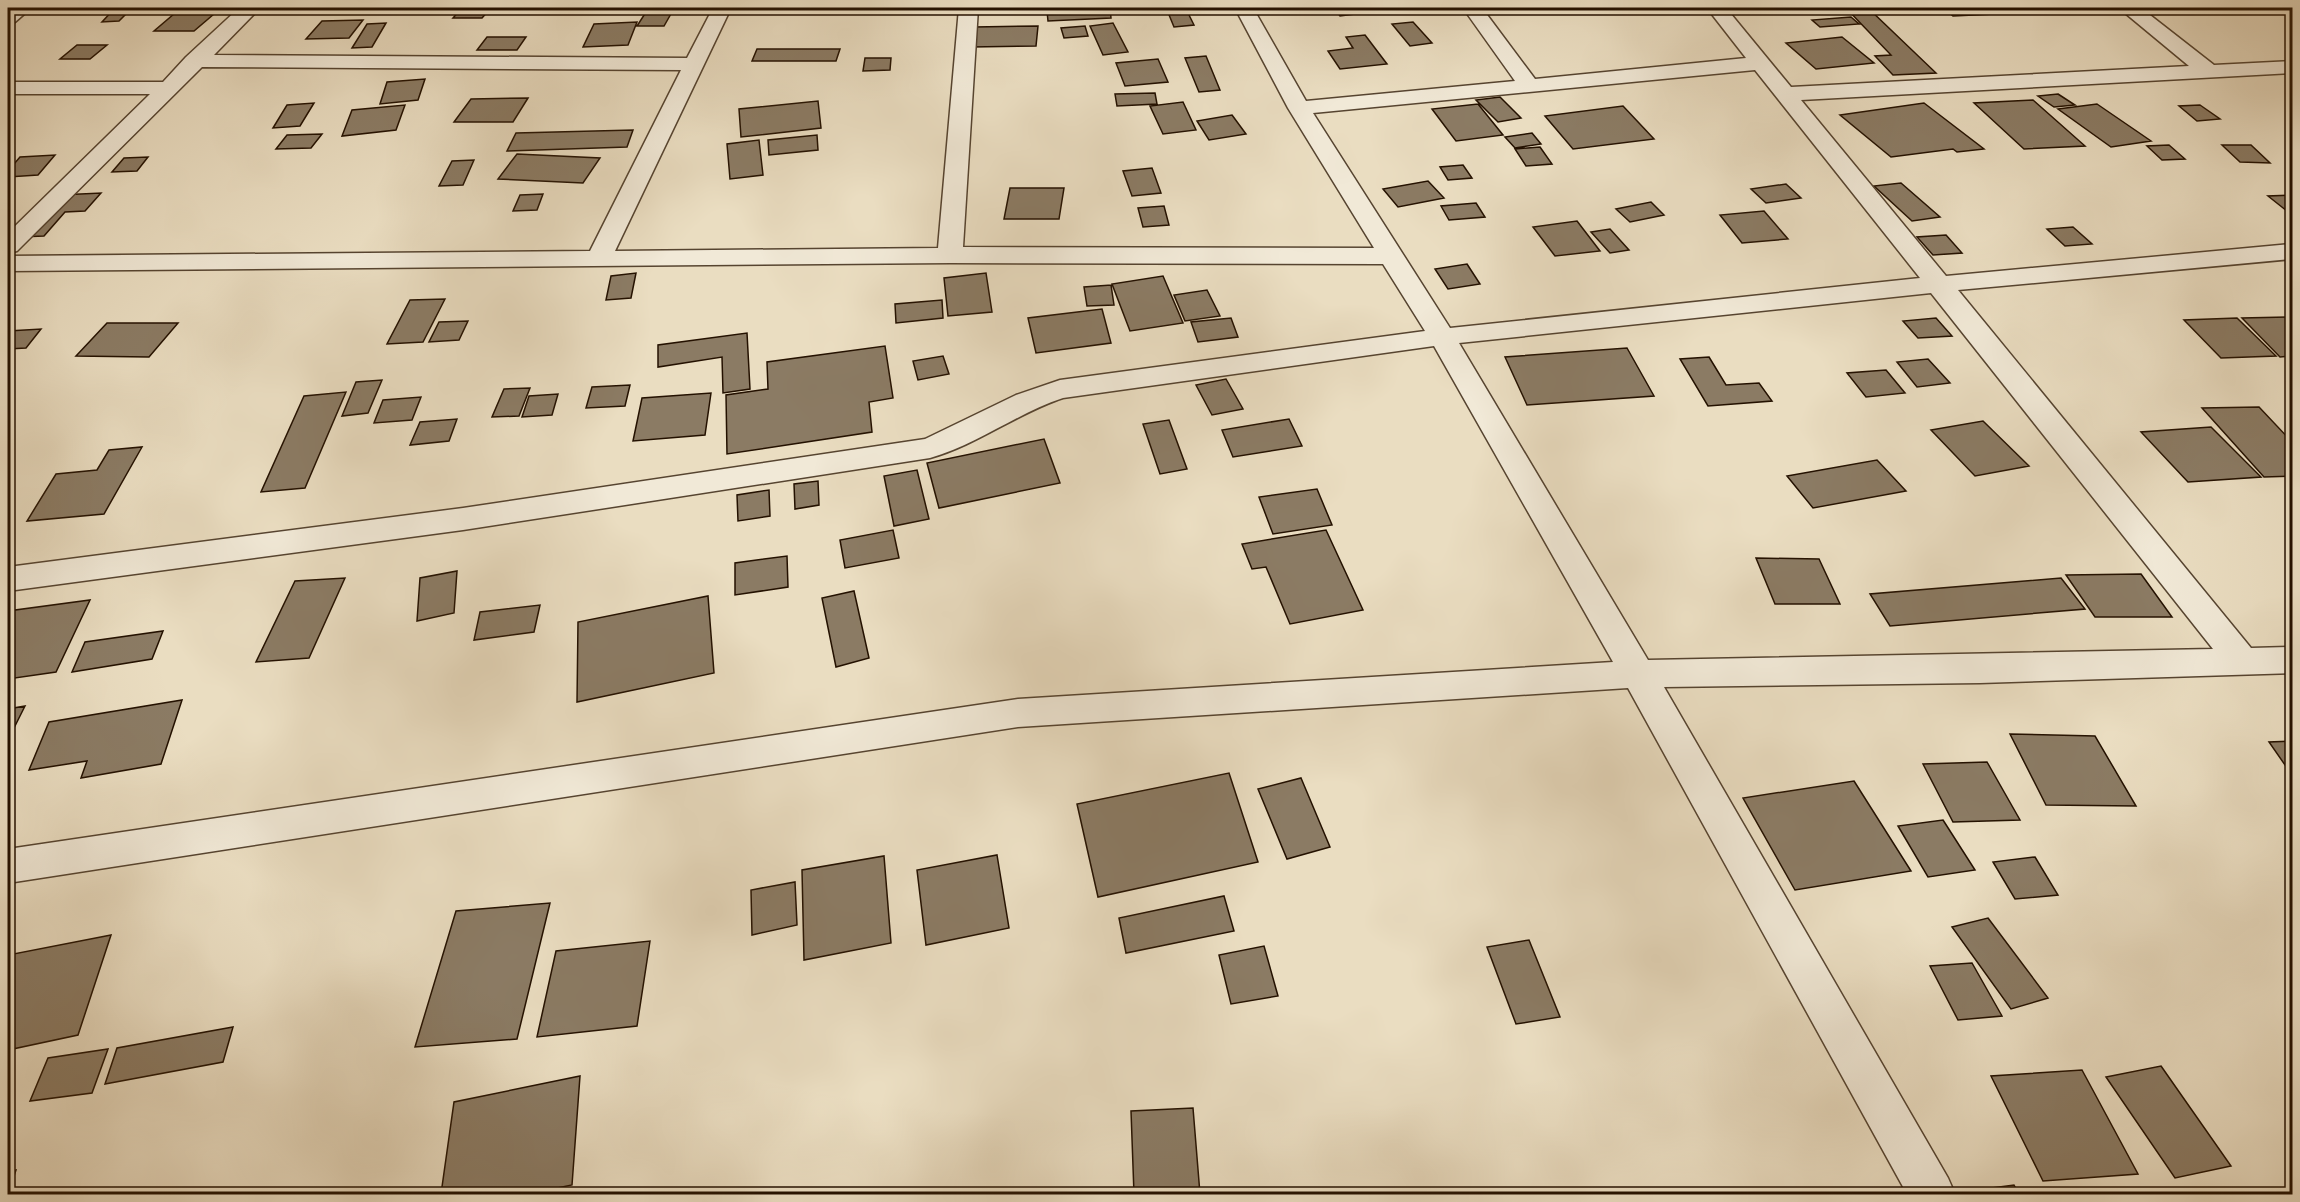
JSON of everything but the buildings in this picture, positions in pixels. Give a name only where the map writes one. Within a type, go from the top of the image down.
[{"type":"street","points":[[8,18],[21,8]]},
{"type":"street","points":[[8,246],[166,88],[250,8]]},
{"type":"street","points":[[599,258],[722,8]]},
{"type":"street","points":[[950,255],[968,8]]},
{"type":"street","points":[[1244,8],[1299,108],[1389,256],[1442,337],[1638,674],[1932,1194]]},
{"type":"street","points":[[1472,8],[1528,85]]},
{"type":"street","points":[[1716,8],[1941,284],[2242,661]]},
{"type":"street","points":[[2129,8],[2207,70]]},
{"type":"street","points":[[194,61],[694,64]]},
{"type":"street","points":[[1299,108],[1762,63]]},
{"type":"street","points":[[1787,94],[2292,67]]},
{"type":"street","points":[[8,88],[166,88]]},
{"type":"street","points":[[8,579],[463,519],[930,448],[953,440],[1014,405],[1060,389],[1442,337],[1941,284],[2292,251]]},
{"type":"street","points":[[8,264],[950,255],[1389,256]]},
{"type":"street","points":[[8,866],[1018,713],[1638,674],[1980,669],[2292,660]]}]
